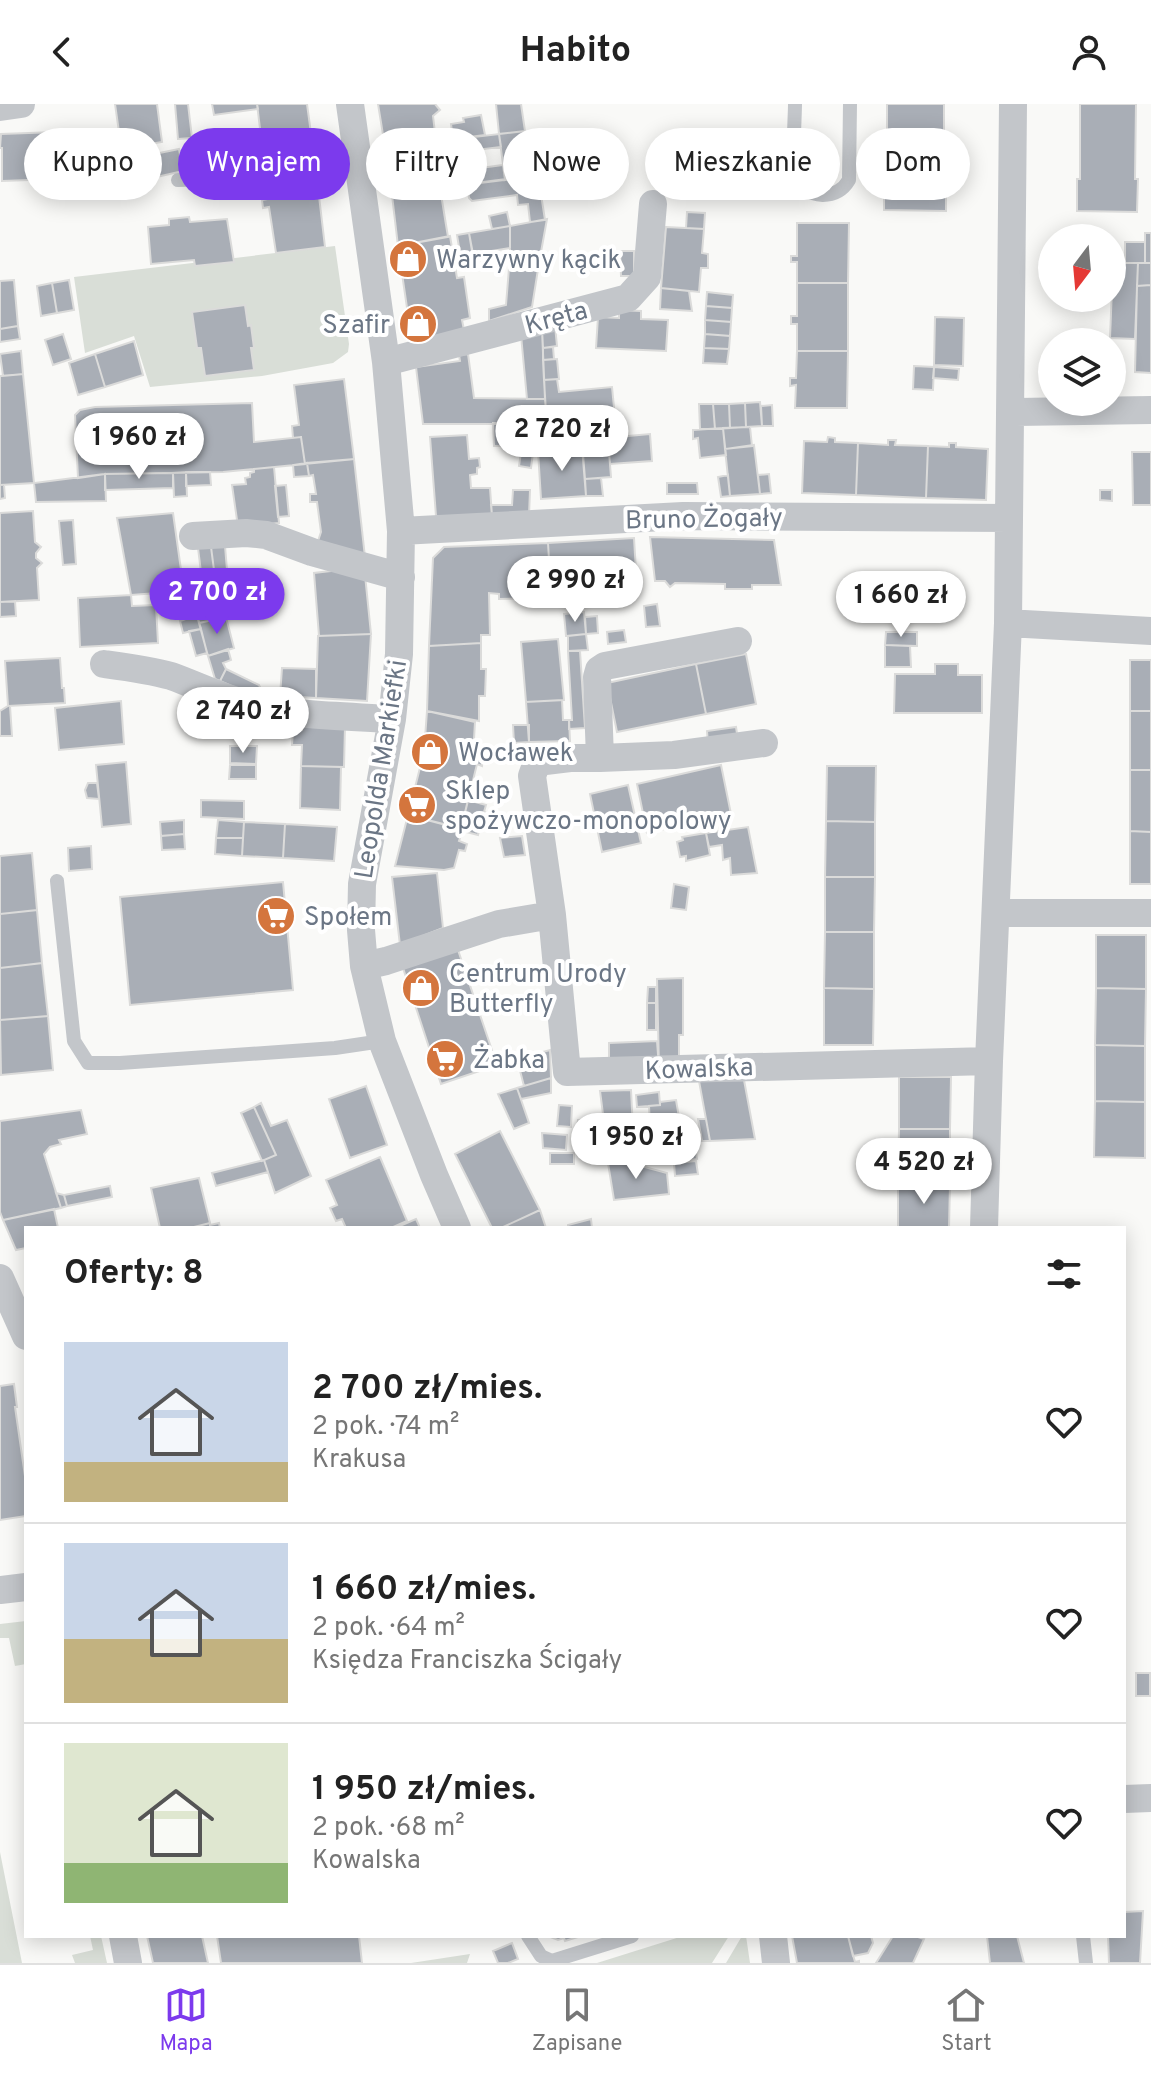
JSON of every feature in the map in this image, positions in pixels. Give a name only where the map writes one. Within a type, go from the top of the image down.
[{"type":"street","points":[[0,107],[21,104]]},
{"type":"street","name":"Leopolda Markiefki","points":[[350,104],[386,362],[401,531],[399,654],[392,719],[362,884],[364,966],[382,1041],[456,1226]]},
{"type":"street","points":[[984,1226],[1008,623],[1013,104]]},
{"type":"street","name":"Kręta","points":[[386,362],[628,298],[647,277],[653,204]]},
{"type":"street","points":[[1011,412],[1151,410]]},
{"type":"street","name":"Bruno Żogały","points":[[401,531],[683,516],[1009,518]]},
{"type":"street","points":[[193,536],[266,535],[312,552],[401,577]]},
{"type":"street","points":[[1008,623],[1151,631]]},
{"type":"street","points":[[600,758],[599,670],[605,666],[738,641]]},
{"type":"street","points":[[104,664],[172,677],[244,703],[274,710],[392,719]]},
{"type":"street","name":"Kowalska","points":[[764,743],[674,755],[537,762],[532,776],[552,915],[567,1072],[989,1061]]},
{"type":"street","points":[[996,913],[1151,913]]},
{"type":"street","points":[[364,966],[499,924],[552,915]]},
{"type":"street","points":[[0,1278],[24,1332]]},
{"type":"street","points":[[0,1590],[24,1587]]},
{"type":"street","points":[[1126,1799],[1151,1798]]},
{"type":"street","points":[[123,1938],[128,1963]]},
{"type":"street","points":[[773,1938],[776,1963]]},
{"type":"lane","points":[[795,104],[795,178],[803,189],[831,195],[843,189],[849,180],[850,104]]},
{"type":"lane","points":[[350,166],[359,165]]},
{"type":"lane","points":[[57,881],[74,1041],[88,1063],[132,1063],[335,1048],[382,1041]]},
{"type":"lane","points":[[529,1938],[541,1956],[550,1962],[626,1938]]},
{"type":"lane","points":[[1083,1938],[1086,1963]]},
{"type":"shaded area","points":[[335,246],[349,344],[348,352],[333,363],[262,376],[150,387],[134,336],[85,353],[74,277]]},
{"type":"shaded area","points":[[24,1621],[24,1664],[15,1666],[9,1638],[0,1638],[0,1624]]},
{"type":"shaded area","points":[[0,1852],[22,1963],[0,1963]]},
{"type":"shaded area","points":[[90,1938],[101,1938],[107,1963],[75,1963],[72,1955],[93,1950]]},
{"type":"shaded area","points":[[677,1938],[728,1938],[712,1963],[597,1963]]},
{"type":"shaded area","points":[[741,1938],[746,1938],[750,1963],[726,1963]]},
{"type":"shaded area","points":[[470,1954],[467,1963],[411,1963]]},
{"type":"building","points":[[115,104],[157,104],[160,128],[118,128]]},
{"type":"building","points":[[175,104],[188,104],[191,128],[178,128],[178,139]]},
{"type":"building","points":[[212,104],[257,104],[258,109],[214,115]]},
{"type":"building","points":[[257,104],[307,104],[310,128],[260,128]]},
{"type":"building","points":[[378,104],[435,104],[440,110],[433,116],[434,128],[382,128]]},
{"type":"building","points":[[496,104],[521,104],[525,128],[503,128],[503,134],[499,134]]},
{"type":"building","points":[[887,104],[944,104],[944,128],[887,128]]},
{"type":"building","points":[[1080,104],[1136,104],[1137,212],[1077,211]]},
{"type":"building","points":[[481,115],[484,128],[452,128],[451,124],[464,122],[463,118]]},
{"type":"building","points":[[24,133],[24,180],[2,181],[1,134]]},
{"type":"building","points":[[499,134],[503,134],[503,165]]},
{"type":"building","points":[[499,134],[501,147],[487,149],[487,135]]},
{"type":"building","points":[[178,149],[178,172],[162,176],[162,152]]},
{"type":"building","points":[[503,165],[503,180],[487,182],[487,167]]},
{"type":"building","points":[[503,179],[503,197],[487,199],[487,181]]},
{"type":"building","points":[[262,200],[319,200],[325,247],[276,253],[269,207],[263,208]]},
{"type":"building","points":[[393,200],[442,200],[448,237],[398,246]]},
{"type":"building","points":[[518,200],[542,200],[545,220],[530,222],[528,204],[518,205]]},
{"type":"building","points":[[884,200],[946,200],[946,211],[884,210]]},
{"type":"building","points":[[507,212],[510,226],[492,229],[489,216]]},
{"type":"building","points":[[687,212],[705,213],[704,229],[686,228]]},
{"type":"building","points":[[189,217],[190,222],[227,219],[234,262],[195,266],[194,260],[151,264],[148,227],[169,225],[169,219]]},
{"type":"building","points":[[547,219],[539,263],[510,256],[510,226]]},
{"type":"building","points":[[797,223],[849,223],[848,283],[797,283],[797,262],[791,262],[791,256],[797,256]]},
{"type":"building","points":[[510,226],[510,248],[473,254],[469,233]]},
{"type":"building","points":[[666,227],[704,229],[702,253],[708,254],[708,268],[701,268],[699,292],[661,288]]},
{"type":"building","points":[[469,233],[473,257],[461,259],[457,235]]},
{"type":"building","points":[[1145,233],[1151,233],[1151,263],[1145,263]]},
{"type":"building","points":[[450,236],[457,278],[464,277],[470,318],[462,320],[464,330],[412,342],[398,246]]},
{"type":"building","points":[[1126,242],[1145,242],[1145,263],[1126,263]]},
{"type":"building","points":[[620,251],[634,251],[634,276],[621,276]]},
{"type":"building","points":[[510,256],[539,263],[532,307],[489,321],[489,309],[506,305]]},
{"type":"building","points":[[1126,263],[1138,263],[1135,339],[1126,339],[1126,328],[1110,328],[1111,312],[1126,312]]},
{"type":"building","points":[[1138,263],[1151,263],[1151,285],[1137,286]]},
{"type":"building","points":[[14,280],[18,326],[0,329],[0,281]]},
{"type":"building","points":[[69,280],[74,310],[57,313],[52,283]]},
{"type":"building","points":[[52,283],[57,313],[41,316],[37,286]]},
{"type":"building","points":[[797,283],[848,283],[848,351],[797,351],[797,324],[791,324],[791,316],[797,316]]},
{"type":"building","points":[[1151,285],[1151,373],[1135,372],[1137,286]]},
{"type":"building","points":[[661,288],[689,291],[692,311],[660,309]]},
{"type":"building","points":[[707,292],[733,295],[732,308],[706,306]]},
{"type":"building","points":[[245,305],[248,326],[251,325],[254,370],[205,376],[192,312]]},
{"type":"building","points":[[706,306],[732,308],[731,322],[705,320]]},
{"type":"building","points":[[619,310],[641,311],[641,319],[668,320],[666,351],[596,348],[598,317],[619,318]]},
{"type":"building","points":[[935,317],[964,318],[963,366],[934,365]]},
{"type":"building","points":[[705,320],[731,322],[730,336],[705,334]]},
{"type":"building","points":[[18,326],[20,339],[0,342],[0,329]]},
{"type":"building","points":[[555,326],[557,346],[543,348],[542,329]]},
{"type":"building","points":[[542,330],[545,399],[527,399],[521,335]]},
{"type":"building","points":[[63,334],[71,359],[53,365],[45,340]]},
{"type":"building","points":[[705,334],[730,336],[729,349],[704,348]]},
{"type":"building","points":[[134,341],[143,375],[105,387],[95,354]]},
{"type":"building","points":[[553,347],[554,359],[543,360],[543,348]]},
{"type":"building","points":[[704,348],[729,349],[727,364],[703,363]]},
{"type":"building","points":[[21,351],[23,374],[3,376],[0,354]]},
{"type":"building","points":[[797,351],[848,351],[847,408],[795,408],[796,385],[790,386],[790,378],[796,378]]},
{"type":"building","points":[[95,354],[105,387],[78,395],[69,363]]},
{"type":"building","points":[[468,354],[474,398],[545,399],[547,424],[423,424],[416,367],[460,361],[459,355]]},
{"type":"building","points":[[557,359],[559,379],[544,380],[543,360]]},
{"type":"building","points":[[914,366],[934,367],[933,390],[913,389]]},
{"type":"building","points":[[934,367],[959,369],[958,380],[933,378]]},
{"type":"building","points":[[23,374],[34,483],[0,485],[0,376]]},
{"type":"building","points":[[344,379],[354,459],[305,464],[301,437],[293,438],[292,426],[299,425],[294,385]]},
{"type":"building","points":[[557,379],[559,392],[612,387],[616,428],[555,433],[553,412],[546,412],[544,380]]},
{"type":"building","points":[[760,402],[762,426],[746,427],[745,403]]},
{"type":"building","points":[[252,403],[254,442],[301,437],[305,464],[223,472],[105,474],[78,478],[75,415],[80,410]]},
{"type":"building","points":[[745,403],[746,427],[730,428],[729,404]]},
{"type":"building","points":[[699,404],[713,404],[715,429],[700,429]]},
{"type":"building","points":[[713,404],[729,404],[730,428],[715,429]]},
{"type":"building","points":[[772,405],[773,426],[762,426],[761,406]]},
{"type":"building","points":[[493,423],[547,424],[547,444],[494,446]]},
{"type":"building","points":[[750,427],[752,446],[725,449],[723,428]]},
{"type":"building","points":[[616,428],[617,440],[608,441],[609,452],[583,454],[582,442],[589,441],[588,430]]},
{"type":"building","points":[[723,428],[726,455],[700,458],[698,438],[693,439],[693,430]]},
{"type":"building","points":[[650,434],[652,461],[610,464],[608,441],[617,440],[617,437]]},
{"type":"building","points":[[467,435],[469,459],[479,458],[480,467],[477,474],[470,475],[471,488],[490,488],[492,516],[436,516],[430,437]]},
{"type":"building","points":[[828,437],[835,438],[835,442],[858,443],[856,495],[802,493],[804,441],[827,442]]},
{"type":"building","points":[[888,440],[896,440],[895,445],[928,446],[926,498],[856,495],[858,443],[888,445]]},
{"type":"building","points":[[949,443],[956,443],[956,447],[988,449],[986,500],[926,498],[928,446],[949,447]]},
{"type":"building","points":[[522,445],[534,445],[531,468],[519,466]]},
{"type":"building","points":[[754,445],[760,494],[730,496],[725,449]]},
{"type":"building","points":[[582,447],[586,496],[541,499],[538,451]]},
{"type":"building","points":[[609,452],[611,477],[585,479],[583,454]]},
{"type":"building","points":[[1132,452],[1151,452],[1151,505],[1133,505]]},
{"type":"building","points":[[354,459],[365,557],[318,541],[321,532],[317,502],[310,502],[310,494],[316,494],[313,475],[309,476],[307,463]]},
{"type":"building","points":[[307,463],[309,476],[294,477],[293,465]]},
{"type":"building","points":[[274,467],[279,523],[238,527],[232,485],[246,484],[245,478],[250,477],[254,469]]},
{"type":"building","points":[[186,472],[210,472],[211,485],[186,486]]},
{"type":"building","points":[[186,472],[187,496],[174,497],[173,473]]},
{"type":"building","points":[[173,473],[173,488],[105,490],[105,474]]},
{"type":"building","points":[[105,474],[106,501],[36,502],[34,483]]},
{"type":"building","points":[[769,474],[771,493],[760,494],[758,475]]},
{"type":"building","points":[[728,475],[730,496],[721,497],[718,477]]},
{"type":"building","points":[[601,478],[603,496],[586,496],[585,479]]},
{"type":"building","points":[[667,483],[697,483],[698,494],[667,494]]},
{"type":"building","points":[[0,485],[4,485],[5,498],[0,499]]},
{"type":"building","points":[[286,485],[289,516],[278,517],[275,486]]},
{"type":"building","points":[[513,490],[530,490],[529,516],[492,516],[491,505],[512,505]]},
{"type":"building","points":[[1100,490],[1112,490],[1112,501],[1100,500]]},
{"type":"building","points":[[33,511],[35,542],[41,547],[36,553],[36,558],[42,563],[37,568],[39,600],[0,602],[0,513]]},
{"type":"building","points":[[173,513],[184,591],[131,595],[117,518]]},
{"type":"building","points":[[73,520],[76,564],[63,565],[59,521]]},
{"type":"building","points":[[650,537],[774,540],[781,585],[725,589],[725,584],[675,583],[670,587],[665,581],[655,581]]},
{"type":"building","points":[[634,538],[637,588],[605,590],[605,597],[586,598],[585,591],[551,592],[548,543]]},
{"type":"building","points":[[548,543],[551,592],[539,594],[539,598],[499,599],[499,594],[489,593],[490,635],[481,635],[481,643],[429,646],[433,558],[444,547]]},
{"type":"building","points":[[225,546],[227,570],[214,570],[211,547]]},
{"type":"building","points":[[211,547],[214,570],[201,572],[198,548]]},
{"type":"building","points":[[348,569],[365,575],[371,634],[319,636],[314,573]]},
{"type":"building","points":[[261,581],[265,602],[235,606],[221,598],[226,617],[199,623],[190,590]]},
{"type":"building","points":[[190,590],[197,615],[186,619],[178,591]]},
{"type":"building","points":[[131,595],[132,606],[156,605],[158,643],[80,647],[78,598]]},
{"type":"building","points":[[15,601],[16,616],[0,617],[0,602]]},
{"type":"building","points":[[657,604],[660,626],[646,627],[644,606]]},
{"type":"building","points":[[584,612],[586,634],[566,636],[564,614]]},
{"type":"building","points":[[197,615],[201,629],[183,633],[180,621]]},
{"type":"building","points":[[597,616],[598,633],[586,634],[585,617]]},
{"type":"building","points":[[226,617],[234,648],[208,656],[199,623]]},
{"type":"building","points":[[201,629],[207,653],[196,656],[189,631]]},
{"type":"building","points":[[624,630],[626,642],[608,644],[607,632]]},
{"type":"building","points":[[886,632],[917,632],[917,646],[885,645]]},
{"type":"building","points":[[371,634],[367,701],[316,698],[318,636]]},
{"type":"building","points":[[586,634],[588,650],[568,651],[568,636]]},
{"type":"building","points":[[558,639],[564,700],[526,702],[521,642]]},
{"type":"building","points":[[481,643],[481,669],[486,669],[485,696],[479,696],[479,721],[427,711],[429,646]]},
{"type":"building","points":[[885,645],[910,646],[911,667],[885,667]]},
{"type":"building","points":[[228,649],[231,660],[223,663],[226,669],[220,681],[215,679],[208,656]]},
{"type":"building","points":[[568,651],[580,651],[585,728],[569,729],[569,720],[572,720]]},
{"type":"building","points":[[746,654],[756,704],[706,714],[696,664]]},
{"type":"building","points":[[60,658],[65,703],[8,706],[5,661]]},
{"type":"building","points":[[1130,660],[1151,660],[1151,711],[1130,711]]},
{"type":"building","points":[[696,664],[706,714],[617,732],[607,683]]},
{"type":"building","points":[[935,664],[958,664],[958,675],[982,675],[982,713],[894,713],[895,674],[935,674]]},
{"type":"building","points":[[282,668],[316,669],[316,698],[280,696]]},
{"type":"building","points":[[226,669],[259,685],[264,696],[254,696],[220,681]]},
{"type":"building","points":[[562,700],[563,720],[569,720],[570,741],[529,742],[526,702]]},
{"type":"building","points":[[121,701],[124,744],[59,750],[55,708]]},
{"type":"building","points":[[8,706],[12,736],[0,736],[0,711]]},
{"type":"building","points":[[427,711],[475,722],[473,756],[483,757],[482,766],[477,764],[461,829],[408,815],[424,752]]},
{"type":"building","points":[[1130,711],[1151,711],[1151,770],[1130,770]]},
{"type":"building","points":[[303,725],[345,726],[344,767],[301,766],[302,745],[292,745],[293,730],[302,730]]},
{"type":"building","points":[[513,725],[529,725],[529,742],[514,743]]},
{"type":"building","points":[[736,727],[738,740],[708,744],[707,731]]},
{"type":"building","points":[[230,746],[257,746],[256,764],[230,763]]},
{"type":"building","points":[[126,762],[131,824],[102,827],[96,765]]},
{"type":"building","points":[[230,765],[256,765],[256,779],[229,779]]},
{"type":"building","points":[[721,765],[731,814],[647,833],[637,784]]},
{"type":"building","points":[[301,766],[341,767],[340,810],[300,808]]},
{"type":"building","points":[[827,766],[876,766],[875,822],[826,821]]},
{"type":"building","points":[[1130,770],[1151,770],[1151,832],[1130,831]]},
{"type":"building","points":[[88,783],[97,783],[99,799],[87,798],[85,790]]},
{"type":"building","points":[[628,785],[641,843],[602,852],[590,794]]},
{"type":"building","points":[[201,800],[244,801],[244,819],[201,817]]},
{"type":"building","points":[[468,800],[486,805],[484,812],[493,814],[489,829],[480,827],[478,835],[461,829]]},
{"type":"building","points":[[408,815],[463,829],[459,841],[467,844],[465,851],[459,850],[454,868],[395,866]]},
{"type":"building","points":[[184,820],[184,834],[161,836],[160,822]]},
{"type":"building","points":[[218,820],[244,822],[243,838],[216,838]]},
{"type":"building","points":[[826,821],[875,822],[875,877],[825,877]]},
{"type":"building","points":[[244,822],[285,824],[283,858],[242,856]]},
{"type":"building","points":[[285,824],[337,827],[334,861],[283,858]]},
{"type":"building","points":[[748,827],[757,873],[731,875],[730,858],[723,860],[722,845],[709,847],[706,833]]},
{"type":"building","points":[[1130,831],[1151,832],[1151,884],[1130,884]]},
{"type":"building","points":[[706,833],[710,855],[686,861],[686,856],[680,857],[677,842],[683,840],[682,837]]},
{"type":"building","points":[[184,834],[185,849],[162,850],[161,836]]},
{"type":"building","points":[[522,836],[525,855],[504,857],[500,838]]},
{"type":"building","points":[[216,838],[243,838],[242,856],[215,854]]},
{"type":"building","points":[[91,846],[92,869],[69,871],[68,848]]},
{"type":"building","points":[[32,853],[37,910],[0,914],[0,856]]},
{"type":"building","points":[[437,873],[443,928],[400,945],[392,877]]},
{"type":"building","points":[[825,877],[875,877],[874,932],[825,932]]},
{"type":"building","points":[[283,882],[293,990],[130,1005],[120,897]]},
{"type":"building","points":[[674,884],[689,887],[686,910],[671,908]]},
{"type":"building","points":[[37,910],[42,963],[0,968],[0,914]]},
{"type":"building","points":[[825,932],[874,932],[874,989],[824,988]]},
{"type":"building","points":[[1096,935],[1146,935],[1146,989],[1096,988]]},
{"type":"building","points":[[458,950],[497,1065],[441,1084],[403,968]]},
{"type":"building","points":[[42,963],[48,1016],[0,1020],[0,968]]},
{"type":"building","points":[[683,978],[683,1035],[679,1035],[679,1067],[659,1068],[657,979]]},
{"type":"building","points":[[648,987],[656,987],[656,1003],[647,1003]]},
{"type":"building","points":[[824,988],[874,989],[873,1045],[824,1045]]},
{"type":"building","points":[[1096,988],[1146,989],[1145,1046],[1095,1045]]},
{"type":"building","points":[[647,1003],[656,1003],[656,1030],[647,1030]]},
{"type":"building","points":[[48,1016],[53,1070],[1,1075],[0,1020]]},
{"type":"building","points":[[657,1041],[659,1068],[609,1071],[609,1043]]},
{"type":"building","points":[[1095,1045],[1145,1046],[1145,1102],[1095,1101]]},
{"type":"building","points":[[550,1050],[551,1078],[524,1086],[517,1059]]},
{"type":"building","points":[[899,1077],[951,1077],[950,1129],[899,1129]]},
{"type":"building","points":[[551,1078],[551,1093],[521,1099],[517,1088]]},
{"type":"building","points":[[744,1080],[755,1139],[710,1141],[699,1081]]},
{"type":"building","points":[[366,1086],[387,1145],[350,1158],[329,1099]]},
{"type":"building","points":[[517,1088],[529,1123],[514,1129],[498,1094]]},
{"type":"building","points":[[631,1090],[633,1129],[623,1130],[623,1155],[575,1147],[578,1120],[604,1122],[600,1091]]},
{"type":"building","points":[[659,1092],[660,1105],[637,1107],[636,1095]]},
{"type":"building","points":[[676,1100],[680,1123],[650,1125],[649,1106]]},
{"type":"building","points":[[1095,1101],[1145,1102],[1145,1158],[1094,1157]]},
{"type":"building","points":[[261,1103],[271,1126],[287,1120],[311,1176],[275,1193],[264,1160],[276,1155],[254,1107]]},
{"type":"building","points":[[559,1105],[572,1106],[571,1127],[557,1126]]},
{"type":"building","points":[[254,1107],[276,1155],[262,1161],[241,1113]]},
{"type":"building","points":[[81,1110],[87,1134],[59,1140],[61,1144],[50,1147],[44,1154],[61,1208],[3,1220],[0,1212],[0,1121]]},
{"type":"building","points":[[698,1119],[706,1119],[710,1141],[702,1141]]},
{"type":"building","points":[[693,1122],[694,1145],[681,1145],[680,1123]]},
{"type":"building","points":[[680,1123],[681,1145],[653,1148],[650,1125]]},
{"type":"building","points":[[899,1129],[950,1129],[950,1184],[898,1184]]},
{"type":"building","points":[[500,1131],[540,1210],[505,1226],[491,1226],[455,1154]]},
{"type":"building","points":[[542,1133],[567,1135],[566,1150],[543,1148]]},
{"type":"building","points":[[695,1146],[697,1159],[674,1162],[672,1149]]},
{"type":"building","points":[[550,1153],[574,1153],[574,1164],[550,1164]]},
{"type":"building","points":[[380,1157],[407,1221],[396,1226],[345,1226],[342,1219],[336,1221],[330,1208],[337,1205],[326,1180]]},
{"type":"building","points":[[607,1157],[667,1173],[669,1194],[614,1200]]},
{"type":"building","points":[[264,1160],[268,1172],[216,1186],[212,1173]]},
{"type":"building","points":[[696,1161],[698,1174],[675,1176],[674,1163]]},
{"type":"building","points":[[199,1178],[210,1223],[160,1226],[151,1188]]},
{"type":"building","points":[[898,1184],[950,1184],[949,1226],[898,1226]]},
{"type":"building","points":[[110,1186],[112,1197],[67,1206],[64,1195]]},
{"type":"building","points":[[56,1193],[64,1195],[67,1206],[61,1208]]},
{"type":"building","points":[[54,1209],[58,1226],[24,1226],[24,1248],[16,1250],[3,1220]]},
{"type":"building","points":[[540,1210],[545,1226],[505,1226]]},
{"type":"building","points":[[416,1219],[419,1226],[400,1226]]},
{"type":"building","points":[[591,1219],[592,1226],[568,1226]]},
{"type":"building","points":[[14,1384],[24,1469],[24,1516],[0,1520],[0,1386]]},
{"type":"building","points":[[1136,1673],[1150,1673],[1150,1696],[1136,1696]]},
{"type":"building","points":[[1143,1911],[1140,1963],[1109,1963],[1108,1938],[1126,1938],[1126,1912]]},
{"type":"building","points":[[147,1938],[202,1938],[208,1963],[153,1963]]},
{"type":"building","points":[[217,1938],[359,1938],[362,1963],[221,1963]]},
{"type":"building","points":[[792,1938],[849,1938],[855,1962],[859,1961],[859,1963],[797,1963]]},
{"type":"building","points":[[848,1938],[872,1938],[873,1943],[868,1953],[853,1956]]},
{"type":"building","points":[[892,1938],[924,1939],[913,1963],[876,1963]]},
{"type":"building","points":[[987,1938],[1018,1938],[1024,1963],[990,1963]]},
{"type":"building","points":[[512,1943],[518,1959],[498,1963],[493,1951]]},
{"type":"place","name":"Warzywny kącik","points":[[408,259]]},
{"type":"place","name":"Szafir","points":[[418,324]]},
{"type":"place","name":"Wocławek","points":[[430,752]]},
{"type":"place","name":"Sklep spożywczo-monopolowy","points":[[417,805]]},
{"type":"place","name":"Społem","points":[[276,916]]},
{"type":"place","name":"Centrum Urody Butterfly","points":[[421,988]]},
{"type":"place","name":"Żabka","points":[[445,1059]]}]
